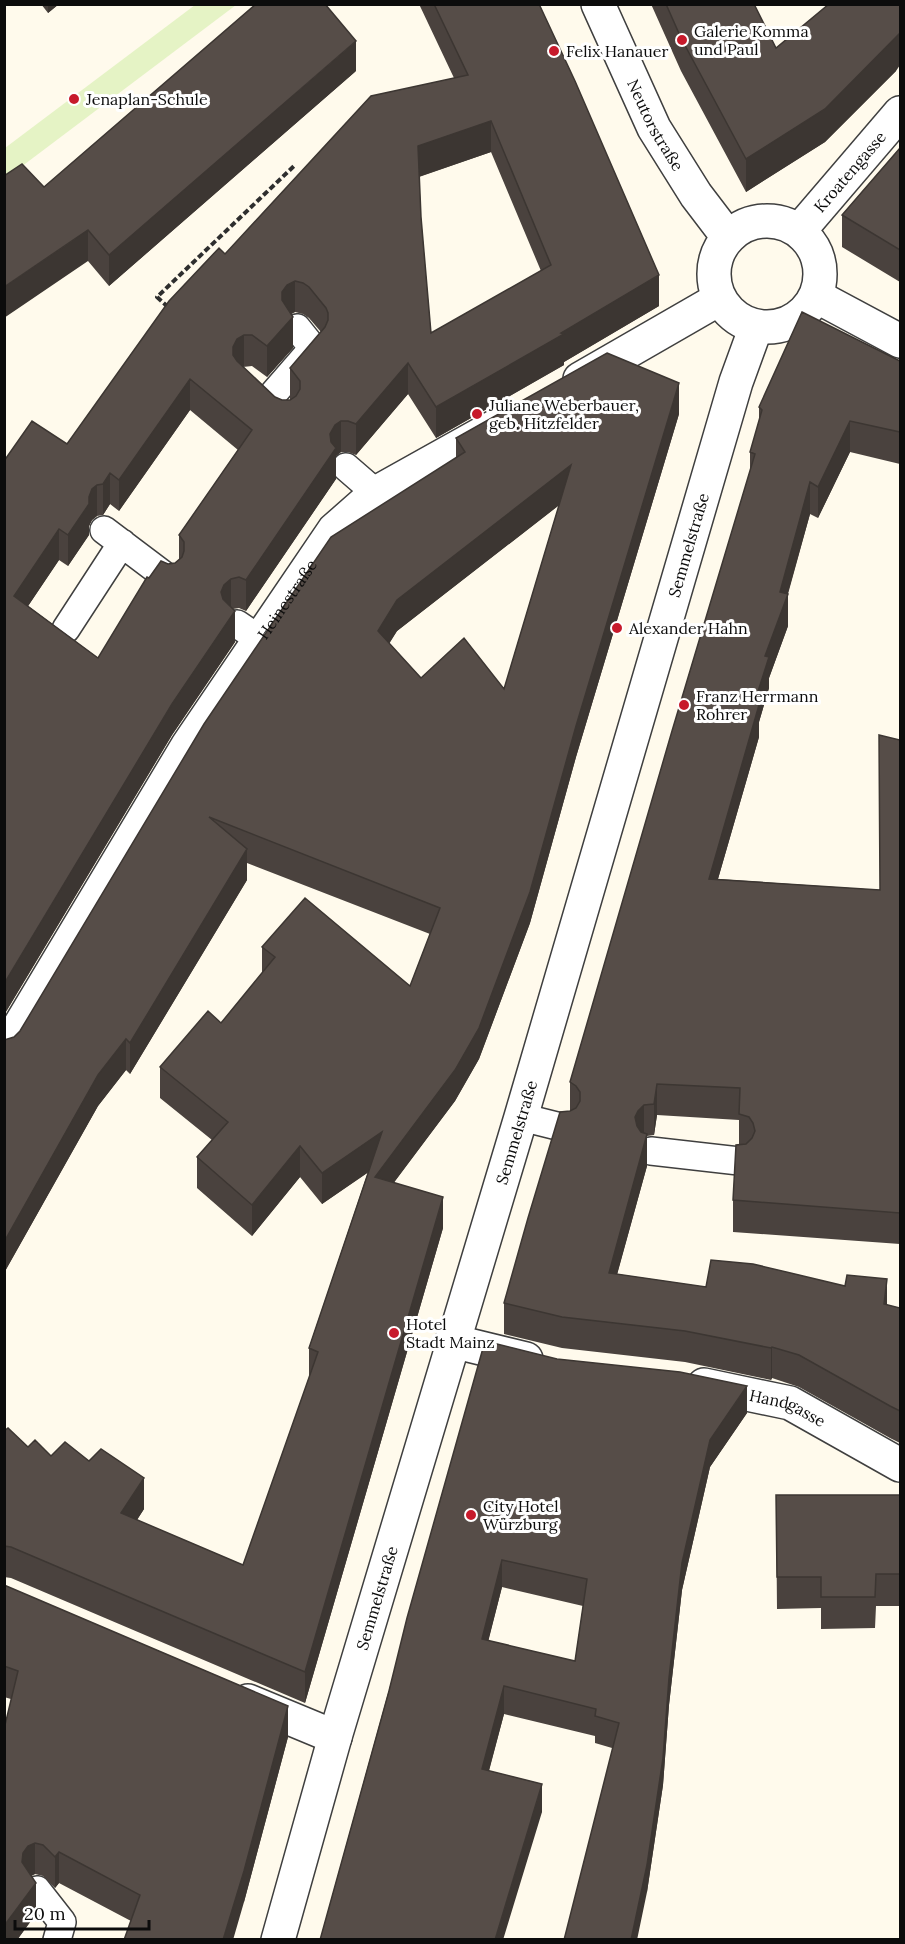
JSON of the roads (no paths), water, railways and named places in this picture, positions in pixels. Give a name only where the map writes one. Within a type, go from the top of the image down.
[{"type":"street","name":"Neutorstraße","points":[[598,4],[654,128],[696,195],[728,237]]},
{"type":"street","name":"Kroatengasse","points":[[799,231],[900,113]]},
{"type":"street","points":[[762,220],[782,222],[799,231],[811,242],[818,257],[821,277],[810,304],[789,323],[773,327],[756,327],[733,316],[719,299],[712,273],[717,253],[728,237],[743,225],[762,220]]},
{"type":"street","points":[[550,395],[719,299]]},
{"type":"street","points":[[810,304],[900,341]]},
{"type":"street","name":"Semmelstraße","points":[[278,1940],[335,1737],[521,1117],[736,382],[756,327]]},
{"type":"street","name":"Heinestraße","points":[[4,1052],[188,745],[248,632],[334,530],[376,493],[520,412]]},
{"type":"street","points":[[452,1341],[559,1367]]},
{"type":"street","name":"Handgasse","points":[[672,1380],[790,1402],[900,1465]]},
{"type":"street","points":[[226,1692],[335,1737]]},
{"type":"lane","points":[[248,381],[277,408],[313,348],[297,328]]},
{"type":"lane","points":[[346,467],[376,493]]},
{"type":"lane","points":[[66,630],[113,536],[170,579]]},
{"type":"lane","points":[[521,1117],[565,1128]]},
{"type":"lane","points":[[651,1151],[739,1161]]},
{"type":"lane","points":[[37,1890],[62,1922],[57,1940]]},
{"type":"place","name":"Galerie Komma und Paul","points":[[682,40]]},
{"type":"place","name":"Felix Hanauer","points":[[554,51]]},
{"type":"place","name":"Jenaplan-Schule","points":[[74,99]]},
{"type":"place","name":"Juliane Weberbauer, geb. Hitzfelder","points":[[477,414]]},
{"type":"place","name":"Alexander Hahn","points":[[617,628]]},
{"type":"place","name":"Franz Herrmann Rohrer","points":[[684,705]]},
{"type":"place","name":"Hotel Stadt Mainz","points":[[394,1333]]},
{"type":"place","name":"City Hotel Würzburg","points":[[471,1515]]}]
